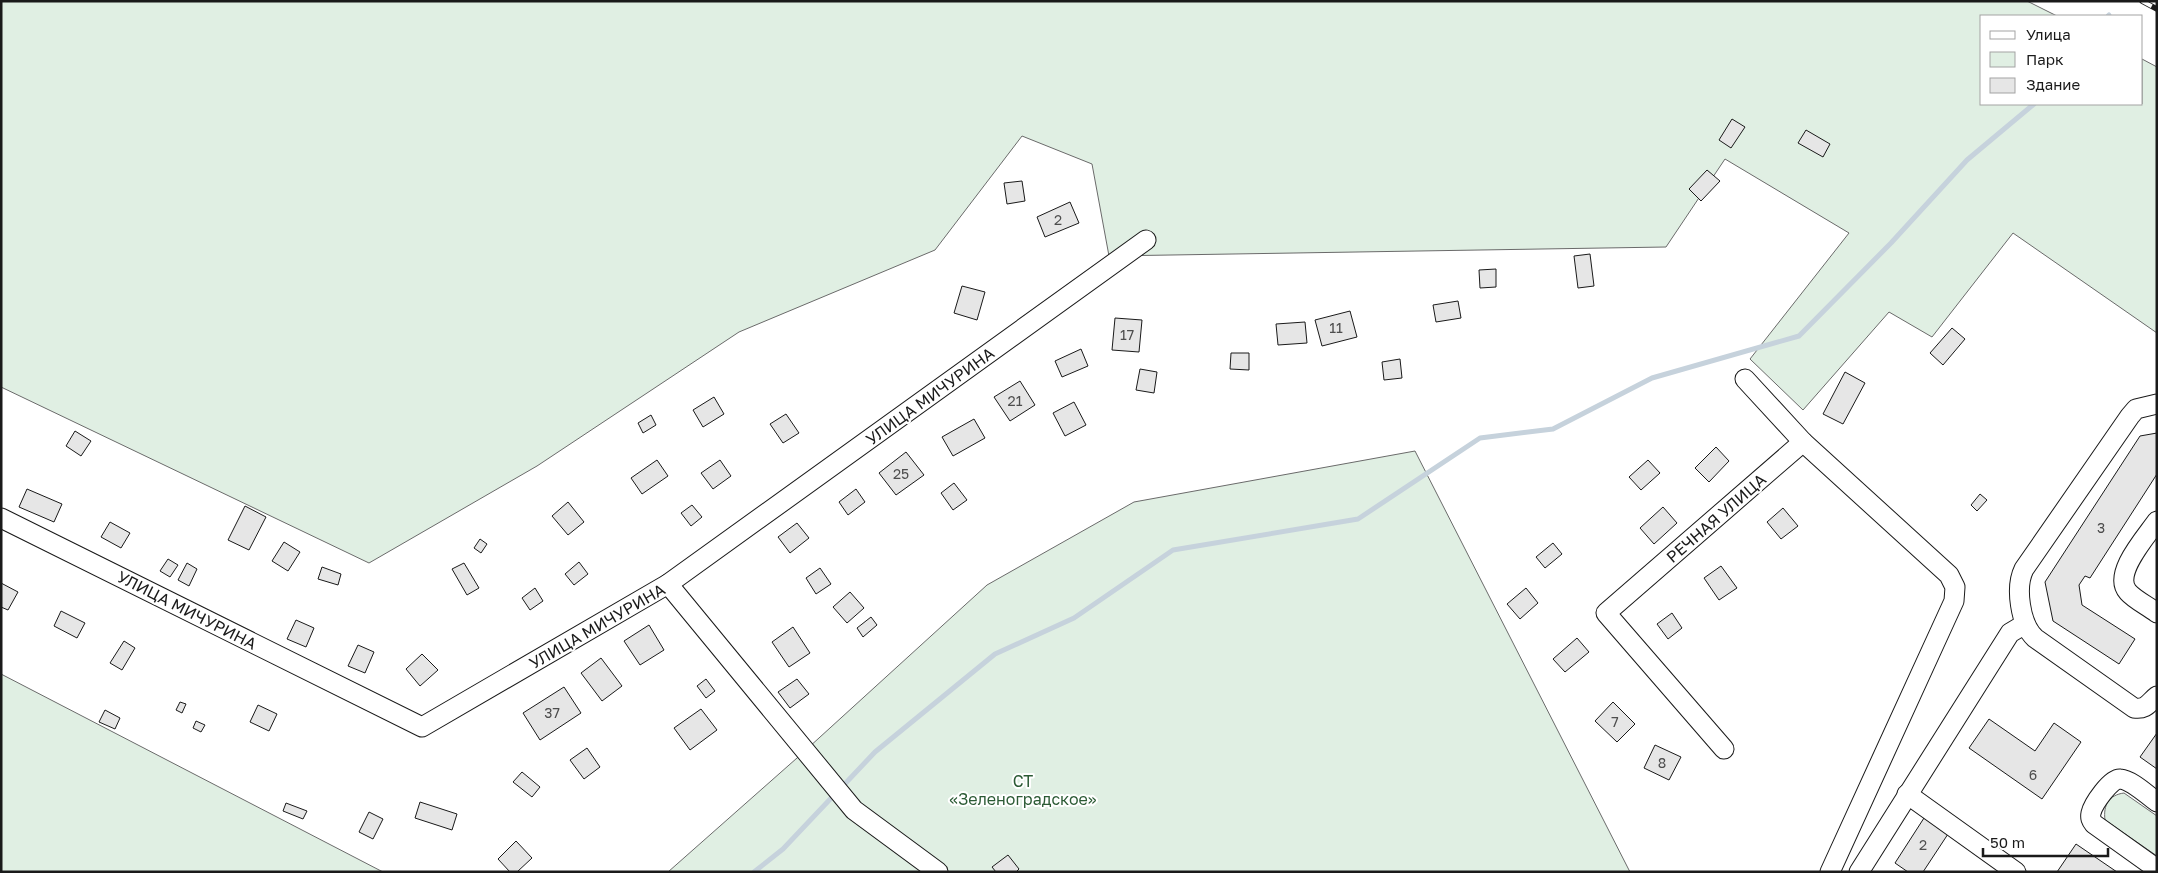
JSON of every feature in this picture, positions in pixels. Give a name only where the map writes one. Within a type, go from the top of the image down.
[{"type":"street","name":"УЛИЦА МИЧУРИНА","points":[[1,518],[422,728],[668,584],[1146,240]]},
{"type":"street","points":[[1745,379],[1803,442],[1949,575],[1955,587],[1954,601],[1830,872]]},
{"type":"street","points":[[2156,695],[2149,706],[2141,709],[2134,708],[2034,638],[2025,624],[2019,592],[2019,578],[2130,416],[2136,410],[2157,404]]},
{"type":"street","name":"РЕЧНАЯ УЛИЦА","points":[[1724,749],[1606,613],[1803,442]]},
{"type":"street","points":[[2157,521],[2123,571],[2122,582],[2128,592],[2157,612]]},
{"type":"street","points":[[668,584],[854,810],[938,872]]},
{"type":"street","points":[[1859,872],[2010,633],[2025,624]]},
{"type":"street","points":[[2157,802],[2126,780],[2118,778],[2112,780],[2091,812],[2090,819],[2094,824],[2157,869]]},
{"type":"street","points":[[1907,794],[2016,872]]},
{"type":"green space","points":[[1,1],[2027,1],[2055,15],[1980,15],[1980,105],[2143,105],[2143,60],[2157,67],[2157,333],[2013,233],[1932,337],[1889,312],[1803,410],[1750,359],[1849,233],[1725,159],[1666,247],[1109,256],[1092,164],[1022,136],[935,250],[739,332],[537,466],[369,563],[1,387]]},
{"type":"green space","name":"СТ «Зеленоградское»","points":[[1415,451],[1630,872],[668,872],[797,758],[987,585],[1134,502]]},
{"type":"green space","points":[[1,674],[383,872],[1,872]]},
{"type":"green space","points":[[2124,793],[2157,816],[2157,856],[2105,820],[2105,810],[2108,802],[2114,796]]},
{"type":"building","points":[[1732,119],[1745,127],[1731,148],[1719,140]]},
{"type":"building","points":[[1806,130],[1830,144],[1823,157],[1798,143]]},
{"type":"building","points":[[1707,170],[1720,181],[1701,201],[1689,189]]},
{"type":"building","points":[[1022,181],[1025,201],[1007,204],[1004,183]]},
{"type":"building","points":[[1070,202],[1079,223],[1045,237],[1037,217]]},
{"type":"building","points":[[1590,254],[1594,286],[1578,288],[1574,256]]},
{"type":"building","points":[[1496,269],[1496,287],[1480,288],[1479,270]]},
{"type":"building","points":[[962,286],[985,292],[977,320],[954,313]]},
{"type":"building","points":[[1458,301],[1461,318],[1436,322],[1433,305]]},
{"type":"building","points":[[1350,311],[1357,337],[1322,346],[1315,320]]},
{"type":"building","points":[[1115,318],[1142,320],[1139,352],[1112,350]]},
{"type":"building","points":[[1305,322],[1307,343],[1278,345],[1276,324]]},
{"type":"building","points":[[1952,328],[1965,339],[1943,365],[1930,353]]},
{"type":"building","points":[[1081,349],[1088,366],[1062,377],[1055,361]]},
{"type":"building","points":[[1231,353],[1249,353],[1249,370],[1230,369]]},
{"type":"building","points":[[1400,359],[1402,378],[1384,380],[1382,362]]},
{"type":"building","points":[[1140,369],[1157,372],[1154,393],[1136,390]]},
{"type":"building","points":[[1845,372],[1865,383],[1843,424],[1823,414]]},
{"type":"building","points":[[1020,381],[1035,405],[1010,421],[994,397]]},
{"type":"building","points":[[714,397],[724,414],[703,427],[693,410]]},
{"type":"building","points":[[1074,402],[1086,425],[1065,436],[1053,413]]},
{"type":"building","points":[[786,414],[799,433],[783,443],[770,424]]},
{"type":"building","points":[[651,415],[656,425],[643,433],[638,423]]},
{"type":"building","points":[[974,419],[985,438],[953,456],[942,437]]},
{"type":"building","points":[[75,431],[91,441],[81,456],[66,446]]},
{"type":"building","points":[[2157,433],[2157,474],[2090,578],[2085,576],[2079,585],[2082,605],[2135,639],[2119,664],[2053,621],[2045,582],[2140,436]]},
{"type":"building","points":[[1716,447],[1729,461],[1709,482],[1695,468]]},
{"type":"building","points":[[906,452],[924,475],[896,495],[879,473]]},
{"type":"building","points":[[657,460],[668,476],[642,494],[631,478]]},
{"type":"building","points":[[720,460],[731,476],[713,489],[701,473]]},
{"type":"building","points":[[1648,460],[1660,473],[1641,490],[1629,477]]},
{"type":"building","points":[[954,483],[967,500],[953,510],[941,493]]},
{"type":"building","points":[[27,489],[62,504],[54,522],[19,507]]},
{"type":"building","points":[[856,489],[865,502],[848,515],[839,502]]},
{"type":"building","points":[[1980,494],[1987,500],[1977,511],[1971,505]]},
{"type":"building","points":[[568,502],[584,522],[568,535],[552,516]]},
{"type":"building","points":[[692,505],[702,517],[691,526],[681,513]]},
{"type":"building","points":[[245,506],[266,517],[249,550],[228,540]]},
{"type":"building","points":[[1663,507],[1677,523],[1654,544],[1640,528]]},
{"type":"building","points":[[1783,508],[1798,526],[1781,539],[1767,522]]},
{"type":"building","points":[[110,522],[130,533],[121,548],[101,537]]},
{"type":"building","points":[[797,523],[809,538],[790,553],[778,537]]},
{"type":"building","points":[[480,539],[487,544],[481,553],[474,548]]},
{"type":"building","points":[[284,542],[300,552],[288,571],[272,561]]},
{"type":"building","points":[[1553,543],[1562,554],[1545,568],[1536,557]]},
{"type":"building","points":[[168,559],[178,565],[170,577],[160,571]]},
{"type":"building","points":[[579,562],[588,574],[574,585],[565,574]]},
{"type":"building","points":[[187,563],[197,569],[189,586],[178,580]]},
{"type":"building","points":[[464,563],[479,588],[467,595],[452,569]]},
{"type":"building","points":[[1721,566],[1737,588],[1719,600],[1704,578]]},
{"type":"building","points":[[322,567],[341,574],[338,585],[318,579]]},
{"type":"building","points":[[820,568],[831,584],[816,594],[806,578]]},
{"type":"building","points":[[1,583],[18,592],[8,610],[1,607]]},
{"type":"building","points":[[535,588],[543,601],[530,610],[522,598]]},
{"type":"building","points":[[1526,588],[1538,603],[1520,619],[1507,604]]},
{"type":"building","points":[[850,592],[864,608],[847,623],[833,607]]},
{"type":"building","points":[[61,611],[85,623],[77,638],[54,626]]},
{"type":"building","points":[[1672,613],[1682,628],[1668,639],[1657,624]]},
{"type":"building","points":[[871,617],[877,625],[863,637],[857,628]]},
{"type":"building","points":[[296,620],[314,628],[306,647],[287,639]]},
{"type":"building","points":[[649,625],[664,650],[640,665],[624,641]]},
{"type":"building","points":[[793,627],[810,653],[789,667],[772,642]]},
{"type":"building","points":[[1577,638],[1589,652],[1565,672],[1553,659]]},
{"type":"building","points":[[124,641],[135,648],[122,670],[110,663]]},
{"type":"building","points":[[358,645],[374,652],[365,673],[348,666]]},
{"type":"building","points":[[422,654],[438,670],[420,686],[406,669]]},
{"type":"building","points":[[601,658],[622,686],[602,701],[581,673]]},
{"type":"building","points":[[706,679],[715,691],[706,698],[697,686]]},
{"type":"building","points":[[797,679],[809,694],[790,708],[778,692]]},
{"type":"building","points":[[564,687],[581,713],[540,740],[523,713]]},
{"type":"building","points":[[180,702],[186,704],[182,713],[176,710]]},
{"type":"building","points":[[1613,702],[1635,724],[1617,742],[1595,721]]},
{"type":"building","points":[[258,705],[277,714],[269,731],[250,722]]},
{"type":"building","points":[[701,709],[717,730],[690,750],[674,728]]},
{"type":"building","points":[[105,710],[120,718],[115,729],[99,722]]},
{"type":"building","points":[[1989,719],[2035,751],[2054,723],[2081,742],[2042,799],[1969,748]]},
{"type":"building","points":[[196,721],[205,725],[201,732],[193,728]]},
{"type":"building","points":[[2157,733],[2157,769],[2140,757]]},
{"type":"building","points":[[1655,745],[1681,757],[1669,780],[1644,768]]},
{"type":"building","points":[[587,748],[600,767],[584,779],[570,760]]},
{"type":"building","points":[[522,772],[540,787],[532,797],[513,782]]},
{"type":"building","points":[[420,802],[457,814],[452,830],[415,818]]},
{"type":"building","points":[[286,803],[307,811],[303,819],[283,811]]},
{"type":"building","points":[[369,812],[383,819],[373,839],[359,832]]},
{"type":"building","points":[[1924,818],[1948,834],[1923,872],[1908,872],[1895,863]]},
{"type":"building","points":[[516,841],[532,858],[517,872],[510,872],[498,859]]},
{"type":"building","points":[[2076,844],[2117,872],[2057,872]]},
{"type":"building","points":[[1008,855],[1019,869],[1016,872],[996,872],[992,867]]},
{"type":"waterway","points":[[841,788],[875,752],[995,654],[1074,618],[1173,550],[1358,519],[1480,438],[1553,429],[1652,378],[1799,336],[1891,243],[1967,160],[2033,105]]},
{"type":"waterway","points":[[754,872],[783,849],[835,794]]},
{"type":"railway","points":[[2142,1],[2157,9]]}]
